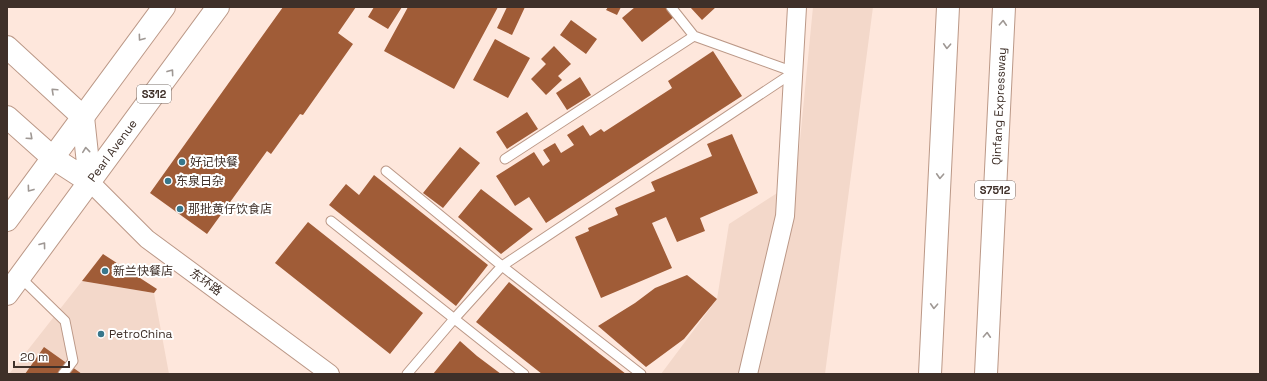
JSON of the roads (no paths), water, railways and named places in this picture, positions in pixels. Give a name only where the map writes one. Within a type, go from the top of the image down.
[{"type":"main road","points":[[7,220],[164,7]]},
{"type":"main road","name":"Pearl Avenue","points":[[13,285],[218,7]]},
{"type":"main road","points":[[930,374],[948,7]]},
{"type":"main road","name":"Qinfang Expressway","points":[[986,374],[1004,7]]},
{"type":"main road","points":[[7,48],[82,118],[90,182]]},
{"type":"main road","points":[[7,117],[53,158],[90,182]]},
{"type":"street","points":[[748,374],[785,216],[797,7]]},
{"type":"street","name":"东环路","points":[[90,182],[147,239],[330,374]]},
{"type":"lane","points":[[670,7],[694,36],[794,72]]},
{"type":"lane","points":[[505,159],[694,36]]},
{"type":"lane","points":[[407,374],[502,266],[794,72]]},
{"type":"lane","points":[[386,171],[502,266],[641,374]]},
{"type":"lane","points":[[331,221],[524,374]]},
{"type":"lane","points":[[13,285],[65,321],[73,361],[63,374]]},
{"type":"place","name":"好记快餐","points":[[182,162]]},
{"type":"place","name":"东泉日杂","points":[[168,181]]},
{"type":"place","name":"那批黄仔饮食店","points":[[180,209]]},
{"type":"place","name":"新兰快餐店","points":[[105,271]]},
{"type":"place","name":"PetroChina","points":[[101,334]]}]
